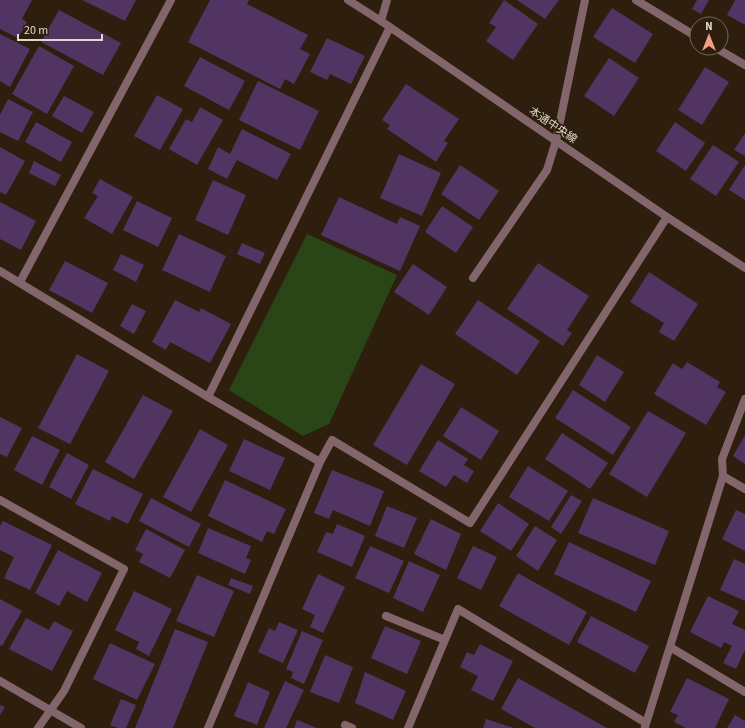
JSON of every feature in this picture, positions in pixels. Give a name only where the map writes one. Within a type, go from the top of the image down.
[{"type":"street","points":[[20,282],[171,0]]},
{"type":"street","name":"本通中央線","points":[[348,0],[390,27],[667,217],[745,268]]},
{"type":"street","points":[[381,21],[387,0]]},
{"type":"street","points":[[474,278],[547,170],[556,140],[585,0]]},
{"type":"street","points":[[636,0],[689,32]]},
{"type":"street","points":[[208,397],[390,27]]},
{"type":"street","points":[[729,56],[745,65]]},
{"type":"street","points":[[208,728],[320,462],[332,440],[470,523],[667,217]]},
{"type":"street","points":[[0,270],[208,397],[320,462]]},
{"type":"street","points":[[408,728],[458,609],[645,726],[723,476],[722,459],[745,400]]},
{"type":"street","points":[[723,476],[745,489]]},
{"type":"street","points":[[0,500],[124,569],[64,691],[38,728]]},
{"type":"street","points":[[386,616],[445,640]]},
{"type":"street","points":[[670,647],[745,692]]},
{"type":"street","points":[[0,681],[81,728]]},
{"type":"green space","points":[[307,234],[397,275],[329,424],[303,436],[229,390]]},
{"type":"building","points":[[0,0],[32,0],[22,19],[27,22],[18,38],[0,29]]},
{"type":"building","points":[[82,0],[136,0],[125,21]]},
{"type":"building","points":[[210,0],[249,0],[247,4],[308,35],[300,49],[310,54],[294,84],[285,79],[280,89],[188,42]]},
{"type":"building","points":[[504,0],[538,24],[513,60],[486,41],[496,27],[489,23]]},
{"type":"building","points":[[517,0],[559,0],[545,19]]},
{"type":"building","points":[[697,0],[709,0],[701,14],[692,9]]},
{"type":"building","points":[[735,0],[745,0],[745,25],[727,15]]},
{"type":"building","points":[[612,8],[653,34],[635,63],[593,37]]},
{"type":"building","points":[[59,10],[121,43],[103,75],[41,42]]},
{"type":"building","points":[[0,34],[30,49],[10,87],[0,81]]},
{"type":"building","points":[[327,38],[365,56],[351,84],[330,74],[327,80],[310,72]]},
{"type":"building","points":[[39,46],[74,66],[47,114],[12,94]]},
{"type":"building","points":[[200,57],[245,81],[229,110],[184,86]]},
{"type":"building","points":[[609,58],[639,78],[614,116],[584,96]]},
{"type":"building","points":[[705,67],[729,82],[702,125],[678,110]]},
{"type":"building","points":[[258,81],[319,111],[300,150],[239,120]]},
{"type":"building","points":[[406,84],[459,119],[444,141],[448,143],[436,162],[387,129],[390,125],[382,120]]},
{"type":"building","points":[[157,95],[183,109],[160,150],[134,136]]},
{"type":"building","points":[[64,96],[94,112],[82,133],[52,116]]},
{"type":"building","points":[[8,99],[33,112],[18,141],[0,132],[0,115]]},
{"type":"building","points":[[200,107],[223,120],[197,165],[169,149],[186,119],[192,122]]},
{"type":"building","points":[[36,122],[72,142],[61,162],[25,142]]},
{"type":"building","points":[[675,122],[705,143],[686,171],[656,151]]},
{"type":"building","points":[[242,129],[291,154],[277,180],[237,160],[227,179],[208,169],[218,147],[230,154]]},
{"type":"building","points":[[745,133],[745,156],[734,150]]},
{"type":"building","points":[[713,145],[739,162],[716,196],[690,179]]},
{"type":"building","points":[[0,147],[25,161],[6,195],[0,192]]},
{"type":"building","points":[[399,154],[441,173],[422,216],[380,198]]},
{"type":"building","points":[[34,161],[61,175],[55,186],[29,173]]},
{"type":"building","points":[[460,165],[499,191],[479,220],[441,194]]},
{"type":"building","points":[[745,165],[745,200],[729,190]]},
{"type":"building","points":[[100,179],[133,197],[112,234],[84,218],[98,196],[92,193]]},
{"type":"building","points":[[213,180],[246,195],[228,235],[195,220]]},
{"type":"building","points":[[339,197],[397,224],[400,217],[420,226],[400,271],[321,235]]},
{"type":"building","points":[[137,201],[172,218],[158,247],[123,230]]},
{"type":"building","points":[[0,202],[36,221],[21,250],[0,239]]},
{"type":"building","points":[[442,206],[473,227],[456,253],[425,232]]},
{"type":"building","points":[[179,234],[226,256],[210,292],[162,270]]},
{"type":"building","points":[[242,243],[265,253],[260,264],[237,254]]},
{"type":"building","points":[[121,254],[144,265],[136,282],[113,270]]},
{"type":"building","points":[[65,261],[108,283],[92,313],[49,290]]},
{"type":"building","points":[[538,263],[589,296],[567,330],[572,333],[563,346],[507,309]]},
{"type":"building","points":[[413,264],[447,287],[429,315],[394,292]]},
{"type":"building","points":[[649,272],[698,304],[674,341],[659,332],[664,323],[630,302]]},
{"type":"building","points":[[175,300],[199,312],[201,308],[231,324],[210,363],[170,342],[166,350],[152,342]]},
{"type":"building","points":[[478,300],[540,341],[517,375],[455,334]]},
{"type":"building","points":[[132,304],[146,311],[134,334],[120,326]]},
{"type":"building","points":[[77,354],[109,371],[70,444],[38,428]]},
{"type":"building","points":[[597,355],[624,372],[605,402],[579,385]]},
{"type":"building","points":[[687,362],[720,382],[717,387],[726,392],[706,425],[654,394],[673,363],[682,369]]},
{"type":"building","points":[[421,364],[455,384],[407,465],[373,445]]},
{"type":"building","points":[[573,390],[631,427],[613,455],[555,418]]},
{"type":"building","points":[[143,395],[173,411],[134,479],[105,462]]},
{"type":"building","points":[[461,407],[499,431],[481,460],[443,436]]},
{"type":"building","points":[[648,411],[686,433],[647,497],[609,474]]},
{"type":"building","points":[[0,417],[22,428],[7,457],[0,454]]},
{"type":"building","points":[[200,429],[228,445],[191,512],[163,497]]},
{"type":"building","points":[[562,433],[608,463],[590,489],[545,459]]},
{"type":"building","points":[[745,435],[745,464],[733,456]]},
{"type":"building","points":[[32,436],[60,450],[42,485],[14,470]]},
{"type":"building","points":[[244,439],[285,458],[270,490],[229,471]]},
{"type":"building","points":[[438,440],[468,459],[464,465],[474,471],[467,483],[454,475],[446,487],[419,471]]},
{"type":"building","points":[[67,453],[89,465],[71,499],[49,487]]},
{"type":"building","points":[[528,466],[568,491],[549,521],[509,497]]},
{"type":"building","points":[[93,469],[143,494],[128,524],[112,516],[110,521],[75,504]]},
{"type":"building","points":[[332,470],[384,491],[370,526],[333,510],[329,519],[314,513]]},
{"type":"building","points":[[225,480],[286,509],[274,534],[267,531],[262,542],[208,516]]},
{"type":"building","points":[[571,495],[582,501],[561,534],[551,527]]},
{"type":"building","points":[[151,498],[201,524],[189,547],[139,521]]},
{"type":"building","points":[[593,498],[669,531],[655,565],[578,533]]},
{"type":"building","points":[[498,503],[529,524],[511,551],[480,531]]},
{"type":"building","points":[[387,506],[417,518],[404,548],[375,536]]},
{"type":"building","points":[[736,510],[745,514],[745,551],[722,539]]},
{"type":"building","points":[[431,519],[461,534],[446,570],[414,554]]},
{"type":"building","points":[[3,521],[52,545],[30,590],[4,578],[14,557],[0,550],[0,526]]},
{"type":"building","points":[[337,524],[365,536],[352,567],[317,552],[326,532],[333,534]]},
{"type":"building","points":[[535,526],[557,540],[538,571],[516,556]]},
{"type":"building","points":[[208,528],[251,546],[246,558],[251,560],[245,574],[198,553]]},
{"type":"building","points":[[146,529],[185,550],[170,578],[139,562],[143,554],[135,550]]},
{"type":"building","points":[[569,542],[651,581],[636,612],[554,574]]},
{"type":"building","points":[[370,546],[404,561],[389,593],[355,578]]},
{"type":"building","points":[[473,546],[497,557],[481,590],[457,578]]},
{"type":"building","points":[[58,550],[102,573],[87,602],[67,591],[59,606],[35,593]]},
{"type":"building","points":[[734,559],[745,564],[745,601],[720,590]]},
{"type":"building","points":[[409,561],[440,575],[423,612],[393,598]]},
{"type":"building","points":[[518,573],[587,612],[569,645],[499,606]]},
{"type":"building","points":[[318,574],[345,587],[323,633],[310,627],[315,615],[302,609]]},
{"type":"building","points":[[197,575],[234,591],[214,637],[176,621]]},
{"type":"building","points":[[231,578],[253,586],[250,594],[228,585]]},
{"type":"building","points":[[134,591],[172,609],[149,656],[136,649],[139,642],[115,630]]},
{"type":"building","points":[[708,596],[739,611],[732,624],[745,630],[745,650],[736,669],[723,663],[732,646],[724,642],[721,648],[690,632]]},
{"type":"building","points":[[0,599],[22,611],[2,646],[0,645]]},
{"type":"building","points":[[591,616],[649,646],[635,673],[577,642]]},
{"type":"building","points":[[26,618],[49,630],[54,621],[73,631],[52,671],[9,649]]},
{"type":"building","points":[[279,622],[298,630],[283,663],[258,652],[269,628],[275,631]]},
{"type":"building","points":[[385,626],[421,641],[407,674],[371,658]]},
{"type":"building","points":[[175,629],[208,642],[173,728],[135,728]]},
{"type":"building","points":[[302,631],[323,640],[304,684],[291,678],[293,672],[286,669]]},
{"type":"building","points":[[110,643],[155,664],[137,700],[93,679]]},
{"type":"building","points":[[480,644],[513,661],[493,701],[471,690],[478,676],[460,667],[467,652],[474,655]]},
{"type":"building","points":[[325,655],[353,667],[339,703],[310,692]]},
{"type":"building","points":[[365,672],[406,691],[393,720],[355,703]]},
{"type":"building","points":[[518,678],[607,728],[535,728],[501,709]]},
{"type":"building","points":[[687,678],[729,699],[715,728],[686,728],[674,722],[678,715],[670,712]]},
{"type":"building","points":[[285,681],[304,690],[286,728],[264,728]]},
{"type":"building","points":[[248,682],[270,692],[257,725],[234,716]]},
{"type":"building","points":[[121,699],[136,705],[126,728],[118,728],[110,725]]},
{"type":"building","points":[[0,705],[5,707],[0,715]]},
{"type":"building","points":[[735,715],[745,721],[745,728],[727,728]]},
{"type":"building","points":[[486,719],[514,728],[483,728]]},
{"type":"building","points":[[297,720],[317,728],[294,728]]}]
